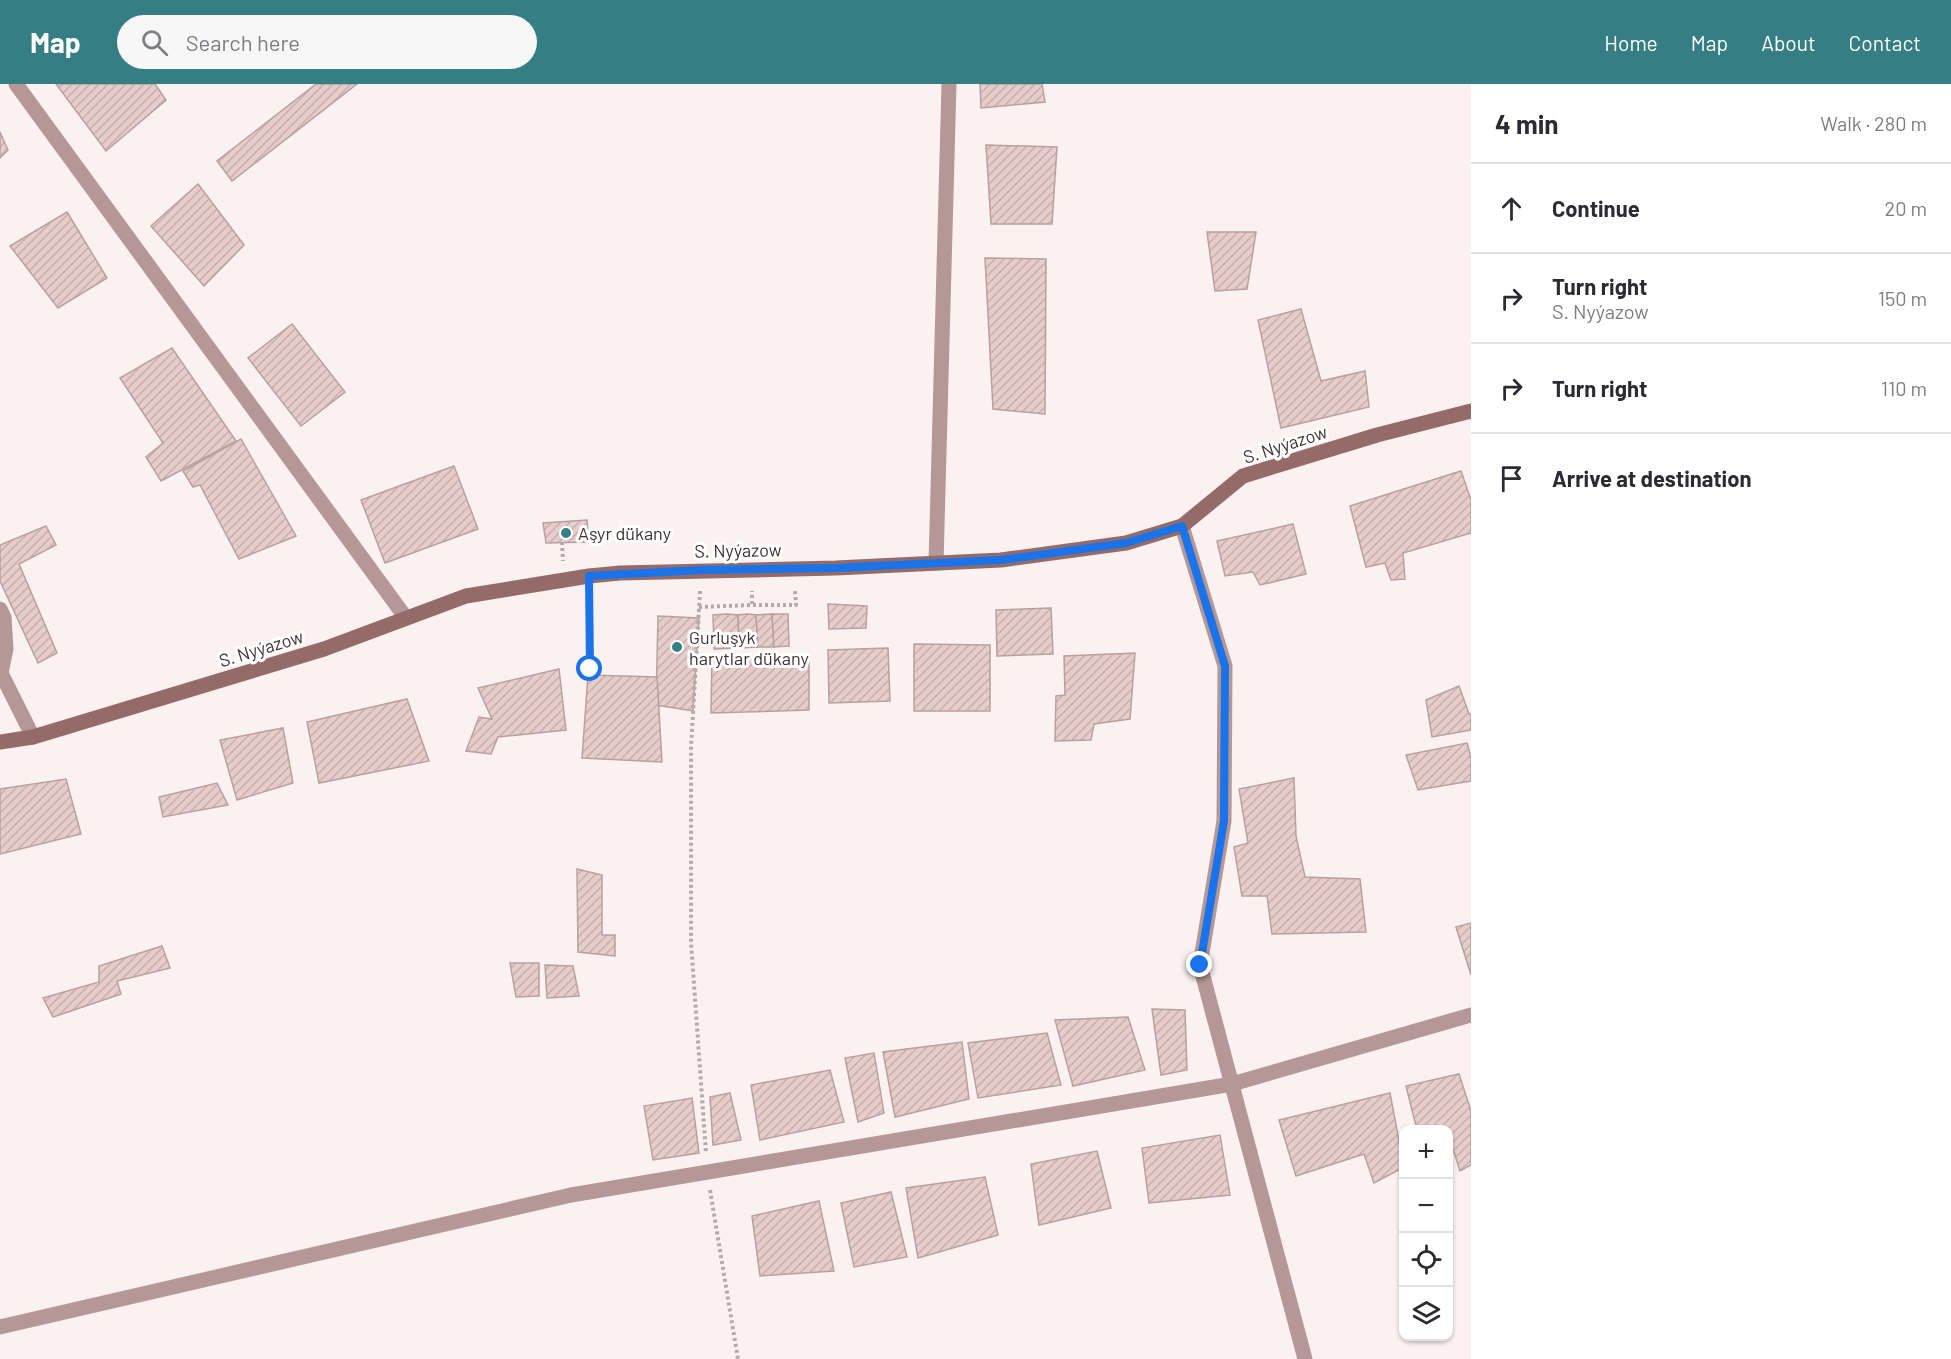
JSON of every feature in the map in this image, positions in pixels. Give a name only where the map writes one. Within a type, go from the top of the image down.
[{"type":"street","points":[[16,84],[406,618]]},
{"type":"street","points":[[936,563],[949,84]]},
{"type":"street","name":"S. Nyýazow","points":[[0,742],[33,737],[324,650],[466,596],[589,576],[1001,560],[1126,543],[1182,526],[1243,476],[1377,435],[1471,411]]},
{"type":"street","points":[[1182,526],[1225,666],[1224,821],[1200,965],[1305,1359]]},
{"type":"street","points":[[0,609],[4,617],[6,649],[1,673],[33,737]]},
{"type":"street","points":[[0,1327],[571,1194],[1232,1084],[1471,1015]]},
{"type":"path","points":[[751,569],[752,605]]},
{"type":"path","points":[[702,570],[691,748],[691,942],[707,1172],[738,1359]]},
{"type":"path","points":[[589,576],[590,669]]},
{"type":"path","points":[[699,607],[796,605]]},
{"type":"building","points":[[56,84],[155,84],[166,100],[106,151]]},
{"type":"building","points":[[316,84],[357,84],[232,181],[217,161]]},
{"type":"building","points":[[980,84],[1042,84],[1045,102],[981,108]]},
{"type":"building","points":[[0,132],[8,150],[0,158]]},
{"type":"building","points":[[986,145],[1057,147],[1052,224],[991,224]]},
{"type":"building","points":[[198,184],[244,245],[204,286],[151,226]]},
{"type":"building","points":[[67,212],[107,278],[58,308],[10,246]]},
{"type":"building","points":[[1207,232],[1256,232],[1247,289],[1215,291]]},
{"type":"building","points":[[985,258],[1046,259],[1045,414],[993,409]]},
{"type":"building","points":[[1301,309],[1321,381],[1365,371],[1369,407],[1281,428],[1258,320]]},
{"type":"building","points":[[292,324],[345,392],[301,426],[248,358]]},
{"type":"building","points":[[172,348],[236,441],[161,481],[146,457],[163,443],[120,378]]},
{"type":"building","points":[[241,439],[296,536],[239,559],[200,485],[193,487],[183,471]]},
{"type":"building","points":[[454,466],[478,529],[385,563],[361,500]]},
{"type":"building","points":[[1461,471],[1471,500],[1471,533],[1403,553],[1405,579],[1391,580],[1385,563],[1366,567],[1350,506]]},
{"type":"building","name":"Aşyr dükany","points":[[587,520],[589,542],[546,543],[543,523]]},
{"type":"building","points":[[1293,524],[1306,574],[1260,585],[1253,572],[1225,576],[1217,541]]},
{"type":"building","points":[[46,526],[56,545],[19,564],[57,653],[38,663],[0,581],[0,545]]},
{"type":"building","points":[[828,604],[867,606],[866,628],[829,629]]},
{"type":"building","points":[[1051,608],[1053,654],[997,656],[996,610]]},
{"type":"building","points":[[772,614],[774,647],[758,647],[756,615]]},
{"type":"building","points":[[772,614],[788,614],[789,646],[774,647]]},
{"type":"building","points":[[713,615],[738,615],[739,648],[714,649]]},
{"type":"building","points":[[738,615],[756,615],[758,647],[739,648]]},
{"type":"building","name":"Gurluşyk harytlar dükany","points":[[658,616],[699,618],[693,711],[656,705]]},
{"type":"building","points":[[914,644],[990,645],[990,711],[914,711]]},
{"type":"building","points":[[888,648],[890,701],[829,703],[828,650]]},
{"type":"building","points":[[1135,653],[1130,719],[1094,724],[1091,740],[1055,741],[1056,696],[1065,695],[1064,656]]},
{"type":"building","points":[[712,656],[809,656],[809,710],[711,713]]},
{"type":"building","points":[[559,669],[566,730],[498,737],[491,754],[466,751],[479,717],[492,719],[478,688]]},
{"type":"building","points":[[588,675],[657,677],[662,762],[582,758]]},
{"type":"building","points":[[1459,686],[1469,714],[1471,714],[1471,730],[1432,737],[1426,700]]},
{"type":"building","points":[[407,699],[429,761],[319,783],[307,722]]},
{"type":"building","points":[[283,728],[293,783],[237,800],[220,740]]},
{"type":"building","points":[[1467,743],[1471,758],[1471,781],[1418,790],[1406,755]]},
{"type":"building","points":[[1294,778],[1296,836],[1305,877],[1360,879],[1366,932],[1272,934],[1267,896],[1242,896],[1234,847],[1248,843],[1239,789]]},
{"type":"building","points":[[66,779],[81,834],[0,854],[0,789]]},
{"type":"building","points":[[217,783],[228,805],[163,817],[159,797]]},
{"type":"building","points":[[577,869],[602,875],[602,935],[615,935],[615,956],[578,952]]},
{"type":"building","points":[[1471,923],[1471,975],[1456,927]]},
{"type":"building","points":[[162,946],[170,968],[117,981],[121,994],[53,1017],[43,998],[99,982],[99,966]]},
{"type":"building","points":[[510,963],[539,963],[539,996],[516,997]]},
{"type":"building","points":[[545,965],[573,966],[579,996],[547,998]]},
{"type":"building","points":[[1152,1009],[1185,1010],[1187,1070],[1161,1075]]},
{"type":"building","points":[[1128,1017],[1145,1070],[1073,1086],[1055,1020]]},
{"type":"building","points":[[1047,1033],[1061,1085],[978,1098],[968,1043]]},
{"type":"building","points":[[962,1042],[969,1099],[895,1117],[883,1052]]},
{"type":"building","points":[[874,1053],[884,1113],[858,1122],[845,1058]]},
{"type":"building","points":[[830,1070],[844,1122],[760,1140],[751,1085]]},
{"type":"building","points":[[1459,1074],[1471,1111],[1471,1165],[1460,1171],[1453,1152],[1453,1125],[1416,1125],[1406,1086]]},
{"type":"building","points":[[730,1093],[741,1140],[713,1145],[710,1097]]},
{"type":"building","points":[[1390,1093],[1399,1141],[1399,1170],[1374,1183],[1364,1154],[1296,1176],[1279,1120]]},
{"type":"building","points":[[692,1098],[699,1153],[653,1160],[644,1106]]},
{"type":"building","points":[[1220,1135],[1230,1195],[1149,1203],[1142,1148]]},
{"type":"building","points":[[1097,1151],[1111,1208],[1039,1225],[1031,1164]]},
{"type":"building","points":[[985,1177],[998,1235],[918,1258],[906,1188]]},
{"type":"building","points":[[891,1192],[907,1257],[854,1267],[841,1203]]},
{"type":"building","points":[[819,1201],[834,1271],[760,1276],[752,1216]]},
{"type":"place","name":"Aşyr dükany","points":[[566,533]]},
{"type":"place","name":"Gurluşyk harytlar dükany","points":[[677,647]]},
{"type":"route","points":[[590,669],[589,576],[1001,560],[1126,543],[1182,526],[1225,666],[1224,821],[1200,965]]}]
